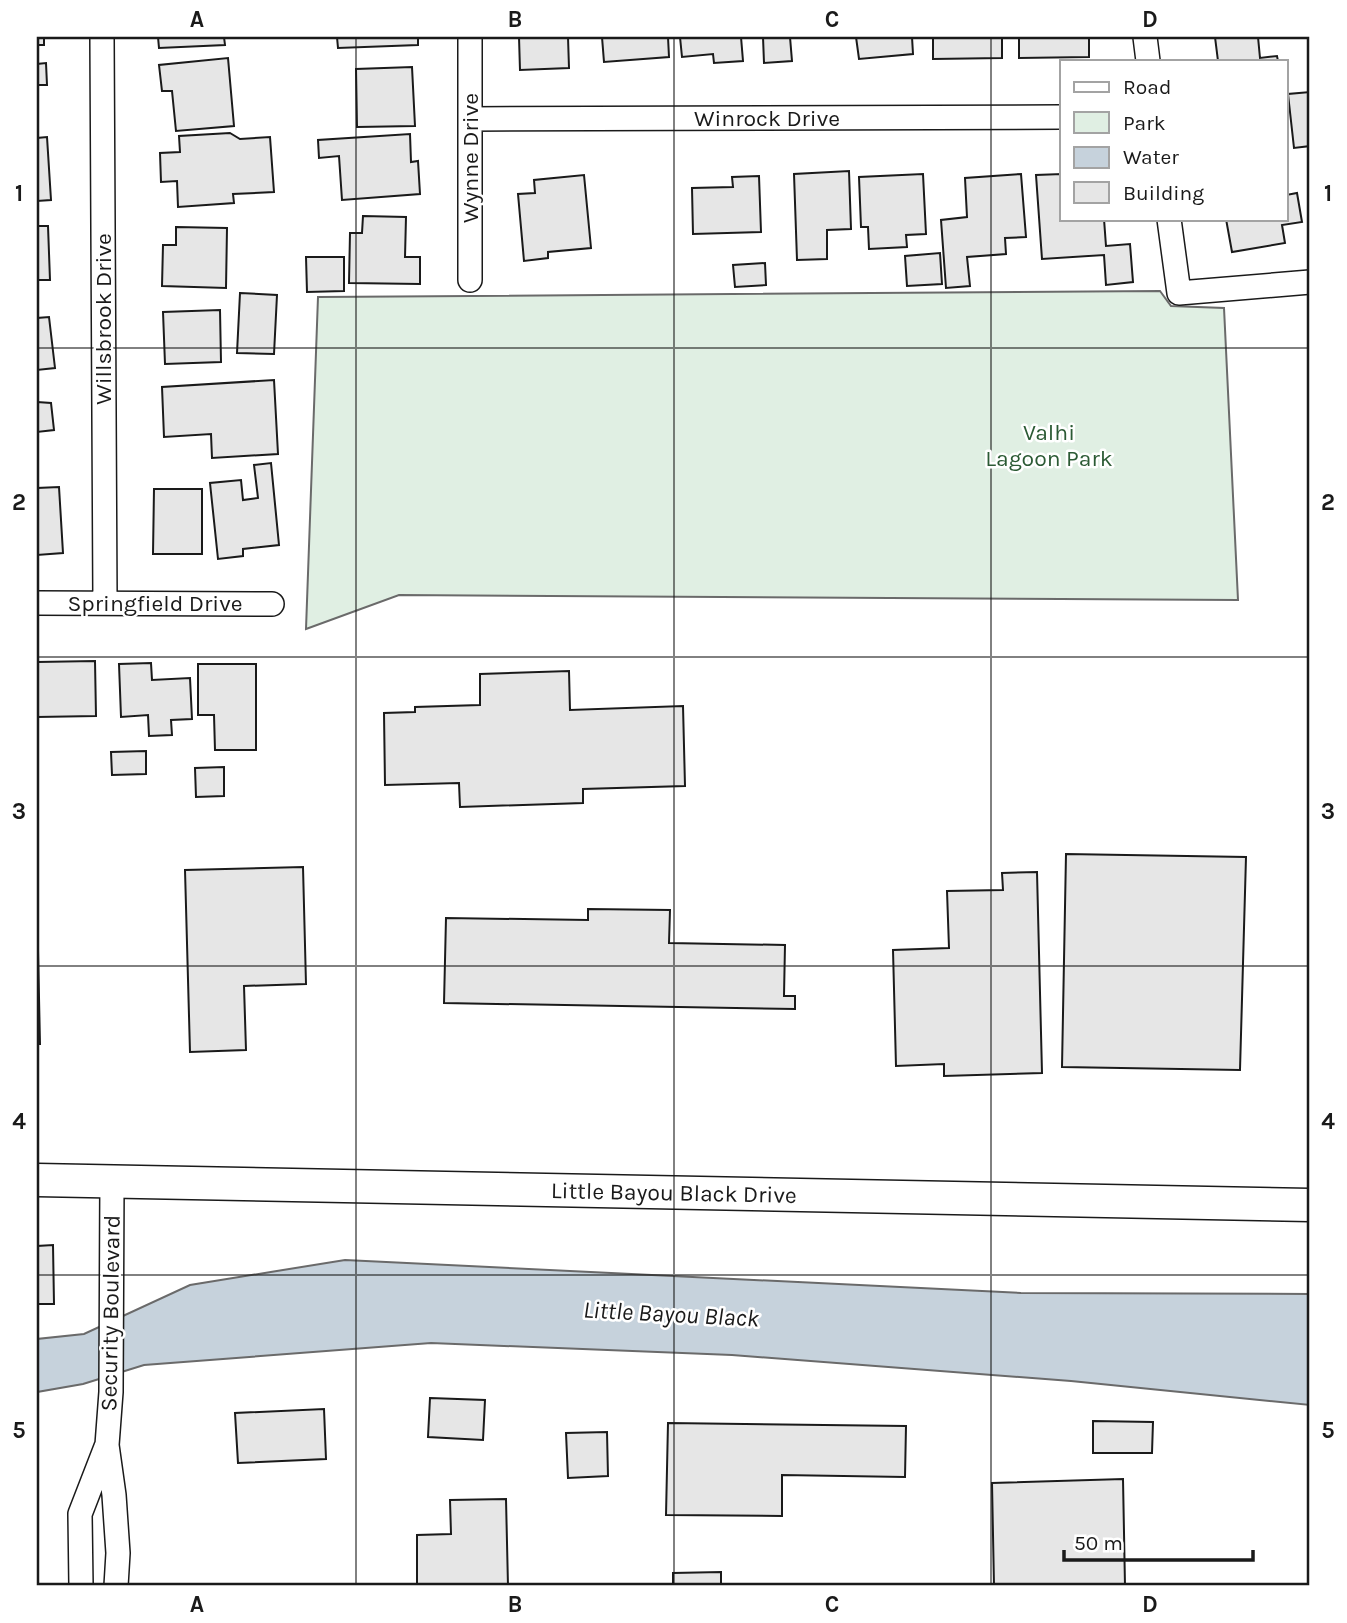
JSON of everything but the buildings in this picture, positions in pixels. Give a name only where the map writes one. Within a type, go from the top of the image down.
[{"type":"main road","name":"Little Bayou Black Drive","points":[[37,1180],[1310,1205]]},
{"type":"street","name":"Willsbrook Drive","points":[[102,37],[105,601]]},
{"type":"street","name":"Wynne Drive","points":[[470,37],[470,280]]},
{"type":"street","points":[[1145,37],[1148,60]]},
{"type":"street","name":"Winrock Drive","points":[[471,119],[1060,117]]},
{"type":"street","points":[[1169,220],[1180,293],[1310,282]]},
{"type":"street","name":"Springfield Drive","points":[[37,603],[105,601],[272,604]]},
{"type":"street","name":"Security Boulevard","points":[[112,1181],[111,1392],[107,1445],[118,1553],[116,1586]]},
{"type":"street","name":"Security Boulevard","points":[[81,1586],[80,1514],[107,1445]]},
{"type":"green space","name":"Valhi Lagoon Park","points":[[1160,291],[1171,306],[1224,308],[1238,600],[399,595],[306,629],[318,297]]},
{"type":"water","name":"Little Bayou Black","points":[[345,1260],[1021,1293],[1310,1294],[1310,1405],[1071,1381],[732,1355],[431,1343],[144,1365],[83,1384],[37,1392],[37,1339],[84,1334],[190,1285]]}]
